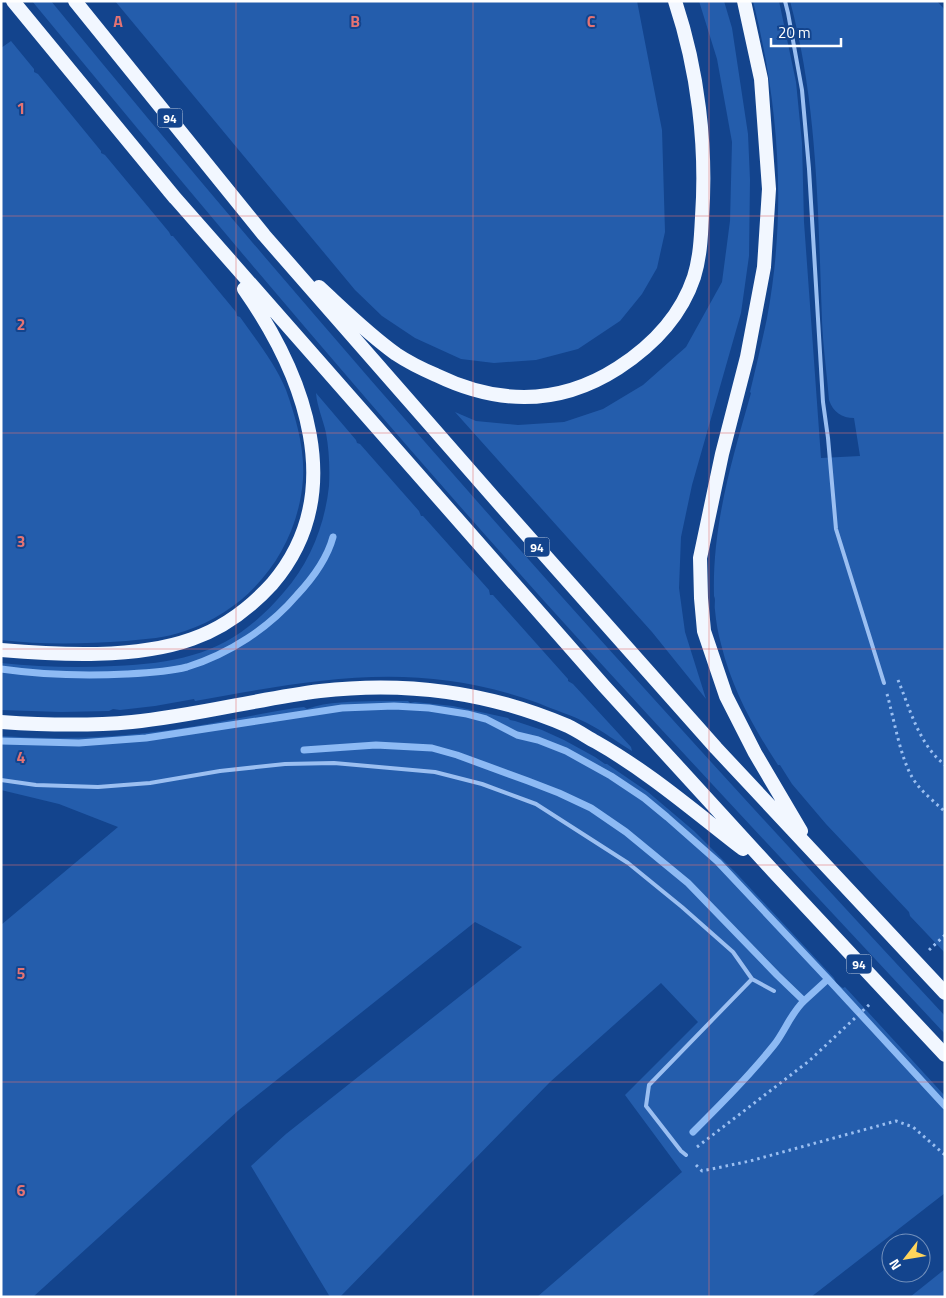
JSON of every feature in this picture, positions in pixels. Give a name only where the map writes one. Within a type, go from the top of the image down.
[{"type":"highway","points":[[1,650],[85,654],[160,647],[192,640],[217,629],[241,613],[261,596],[279,575],[304,528],[313,481],[313,455],[309,425],[301,397],[287,362],[248,295],[233,272],[169,191],[14,1]]},
{"type":"highway","name":"94","points":[[75,1],[264,235],[501,507],[716,748],[945,993]]},
{"type":"highway","points":[[264,235],[382,342],[410,362],[450,382],[494,396],[524,398],[550,396],[580,387],[611,372],[639,354],[662,332],[679,308],[694,277],[701,237],[704,178],[702,135],[688,49],[676,1]]},
{"type":"highway","points":[[744,1],[761,88],[769,189],[764,267],[747,357],[722,454],[700,558],[701,598],[704,630],[726,696],[755,753],[816,855]]},
{"type":"highway","points":[[169,191],[570,648],[774,872]]},
{"type":"highway","name":"94","points":[[1,722],[32,724],[132,722],[320,691],[364,688],[441,690],[480,698],[525,711],[569,727],[613,752],[652,778],[774,872],[945,1055]]},
{"type":"lane","points":[[785,1],[803,100],[823,402],[836,529],[884,683]]},
{"type":"lane","points":[[1,780],[98,787],[150,783],[220,771],[285,764],[334,763],[435,772],[482,784],[536,804],[628,863],[733,952],[752,979],[774,991]]},
{"type":"lane","points":[[686,1155],[646,1106],[649,1085],[752,979]]},
{"type":"path","points":[[897,675],[923,739],[937,759],[945,765]]},
{"type":"path","points":[[884,683],[912,777],[919,788],[945,812]]},
{"type":"path","points":[[837,1035],[809,1061],[686,1155],[702,1171],[750,1161],[896,1121],[912,1127],[945,1155]]},
{"type":"shaded area","points":[[32,1],[51,1],[378,389],[602,642],[945,1016],[945,1034],[644,711],[479,528],[286,304]]},
{"type":"shaded area","points":[[115,1],[637,1],[662,130],[665,232],[657,268],[642,294],[620,321],[578,349],[536,360],[494,363],[461,359],[415,338],[382,316],[355,290]]},
{"type":"shaded area","points":[[699,1],[724,1],[732,28],[748,134],[750,180],[749,256],[741,313],[692,485],[681,537],[679,588],[685,632],[706,699],[652,632],[455,412],[476,421],[518,425],[564,422],[603,409],[643,385],[686,347],[722,282],[730,221],[732,142],[717,59]]},
{"type":"shaded area","points":[[753,1],[779,1],[796,82],[802,143],[804,222],[821,458],[860,456],[854,418],[838,414],[829,400],[823,331],[815,160],[806,80],[790,1],[937,1],[945,10],[945,953],[826,824],[792,784],[780,765],[778,765],[752,722],[737,692],[718,632],[714,596],[716,544],[730,468],[751,393],[767,318],[777,238],[777,158],[774,119],[769,79]]},
{"type":"shaded area","points":[[11,41],[101,153],[105,155],[236,312],[237,316],[240,317],[276,370],[286,390],[296,423],[303,456],[303,479],[299,505],[292,529],[281,552],[267,573],[250,592],[231,608],[209,621],[185,631],[148,639],[95,643],[1,640],[1,48]]},
{"type":"shaded area","points":[[316,393],[357,443],[360,444],[419,511],[421,516],[489,590],[490,595],[493,595],[568,681],[573,684],[631,747],[632,751],[599,729],[575,717],[538,703],[494,689],[451,681],[409,677],[367,677],[326,680],[195,701],[194,699],[109,711],[1,710],[1,663],[86,667],[141,664],[187,657],[208,650],[228,640],[247,628],[266,612],[293,581],[309,556],[324,515],[329,486],[329,459],[326,433]]},
{"type":"shaded area","points":[[408,701],[410,703],[453,706],[508,718],[564,740],[607,764],[648,792],[694,831],[738,875],[834,978],[836,983],[843,988],[845,987],[945,1096],[945,1193],[893,1233],[881,1233],[881,1243],[811,1297],[537,1297],[682,1172],[625,1095],[698,1022],[661,983],[550,1082],[340,1297],[330,1297],[251,1166],[286,1134],[522,947],[475,922],[239,1110],[33,1297],[1,1297],[1,925],[118,827],[59,804],[1,790],[1,736],[86,738],[149,733],[295,708],[304,707],[307,709],[332,703]]},
{"type":"shaded area","points":[[945,1269],[945,1297],[910,1297],[928,1283],[931,1283],[931,1280]]},
{"type":"waterway","points":[[1,669],[48,674],[111,675],[165,671],[203,662],[233,647],[261,629],[286,607],[318,568],[327,553],[333,537]]},
{"type":"waterway","points":[[1,741],[79,743],[146,738],[342,708],[394,706],[429,708],[486,719],[517,735],[538,740],[566,751],[611,776],[644,798],[667,817],[718,862],[945,1106]]},
{"type":"waterway","points":[[304,750],[376,745],[432,748],[457,755],[559,793],[591,808],[626,832],[688,883],[804,1001],[828,979]]},
{"type":"waterway","points":[[693,1132],[735,1090],[778,1040],[795,1011],[804,1001]]}]
